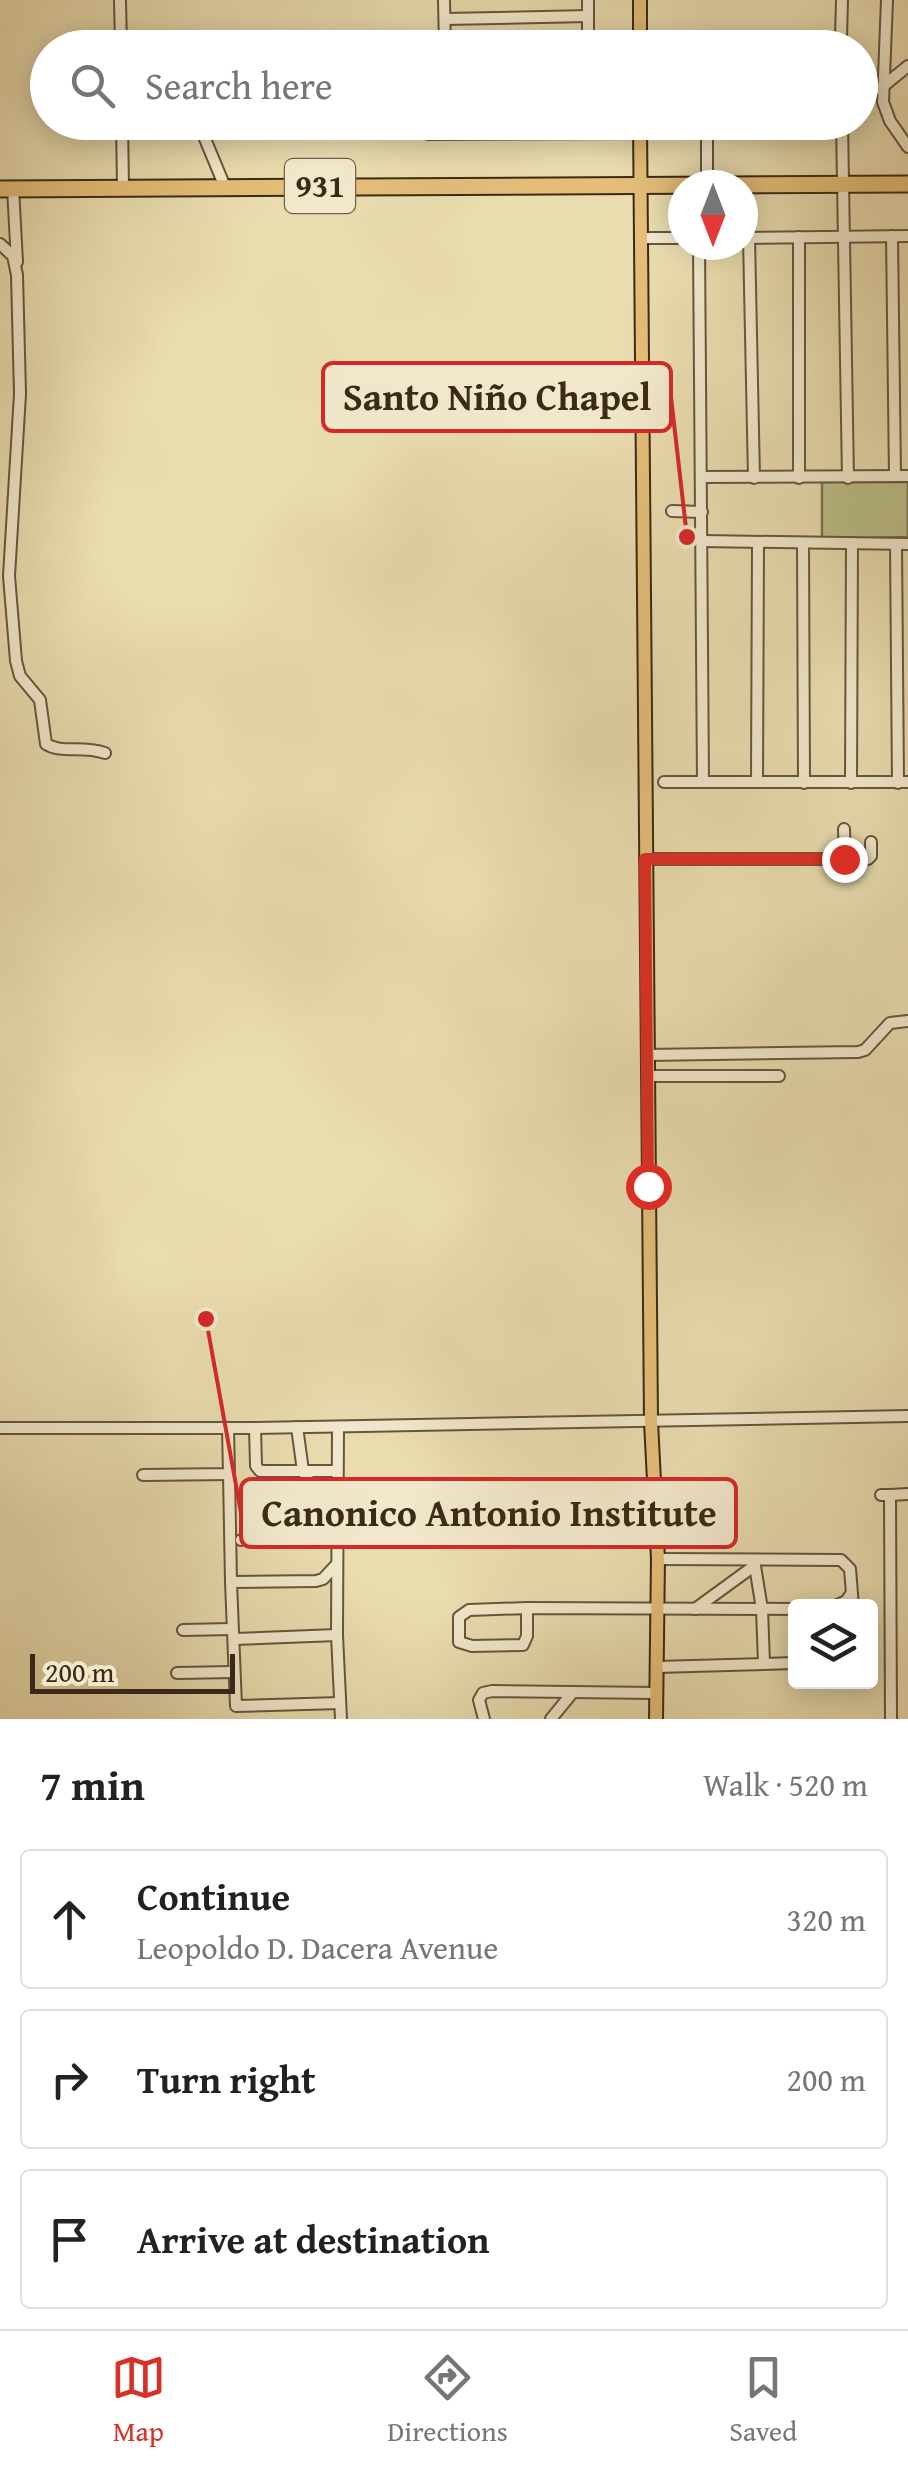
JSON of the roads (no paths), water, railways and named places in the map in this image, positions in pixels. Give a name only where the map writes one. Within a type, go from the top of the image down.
[{"type":"highway","name":"931","points":[[6,188],[668,184]]},
{"type":"highway","name":"931","points":[[758,184],[908,184]]},
{"type":"main road","points":[[640,0],[640,30]]},
{"type":"main road","points":[[640,140],[651,1422],[658,1559],[656,1719]]},
{"type":"street","points":[[120,0],[121,30]]},
{"type":"street","points":[[444,0],[445,30]]},
{"type":"street","points":[[588,0],[588,30]]},
{"type":"street","points":[[841,30],[842,0]]},
{"type":"street","points":[[887,0],[881,88],[890,122],[908,147]]},
{"type":"street","points":[[445,19],[588,16]]},
{"type":"street","points":[[878,89],[908,66]]},
{"type":"street","points":[[122,140],[123,188]]},
{"type":"street","points":[[205,140],[225,187]]},
{"type":"street","points":[[707,140],[707,170]]},
{"type":"street","points":[[843,140],[848,478]]},
{"type":"street","points":[[6,188],[17,263],[20,394],[10,576],[18,668],[40,700],[46,744],[58,750],[86,747],[104,753]]},
{"type":"street","points":[[892,236],[895,476]]},
{"type":"street","points":[[758,238],[908,236]]},
{"type":"street","points":[[798,237],[800,478]]},
{"type":"street","points":[[640,238],[668,238]]},
{"type":"street","points":[[0,244],[17,263]]},
{"type":"street","points":[[699,260],[702,782]]},
{"type":"street","points":[[747,260],[754,478]]},
{"type":"street","points":[[701,477],[908,476]]},
{"type":"street","points":[[672,511],[702,512]]},
{"type":"street","points":[[664,782],[903,782],[902,544],[703,541]]},
{"type":"street","points":[[757,782],[758,543]]},
{"type":"street","points":[[803,543],[804,783]]},
{"type":"street","points":[[851,783],[852,543]]},
{"type":"street","points":[[844,830],[844,859]]},
{"type":"street","points":[[645,859],[870,858],[871,842]]},
{"type":"street","points":[[647,1056],[858,1052],[872,1044],[890,1023],[908,1022]]},
{"type":"street","points":[[647,1076],[779,1076]]},
{"type":"street","points":[[0,1428],[256,1428],[908,1416]]},
{"type":"street","points":[[338,1426],[340,1719]]},
{"type":"street","points":[[297,1427],[303,1472],[322,1511]]},
{"type":"street","points":[[228,1428],[234,1700],[239,1708],[340,1703]]},
{"type":"street","points":[[256,1428],[258,1469],[337,1470]]},
{"type":"street","points":[[143,1475],[229,1474]]},
{"type":"street","points":[[241,1540],[292,1528],[322,1511],[337,1492]]},
{"type":"street","points":[[892,1719],[886,1495],[908,1494]]},
{"type":"street","points":[[658,1559],[754,1563],[841,1560],[850,1569],[853,1599]]},
{"type":"street","points":[[754,1563],[762,1608],[764,1664]]},
{"type":"street","points":[[695,1609],[754,1563]]},
{"type":"street","points":[[231,1582],[316,1581],[337,1564]]},
{"type":"street","points":[[847,1599],[852,1588]]},
{"type":"street","points":[[527,1608],[527,1636],[523,1645],[472,1646],[459,1642],[459,1617],[466,1612],[527,1608],[788,1609]]},
{"type":"street","points":[[183,1630],[337,1634]]},
{"type":"street","points":[[892,1642],[908,1643]]},
{"type":"street","points":[[657,1668],[788,1663]]},
{"type":"street","points":[[177,1673],[234,1672]]},
{"type":"street","points":[[484,1719],[478,1704],[486,1692],[656,1693]]},
{"type":"street","points":[[551,1719],[573,1692]]},
{"type":"place","name":"Santo Niño Chapel","points":[[687,537]]},
{"type":"place","name":"Canonico Antonio Institute","points":[[206,1319]]}]
